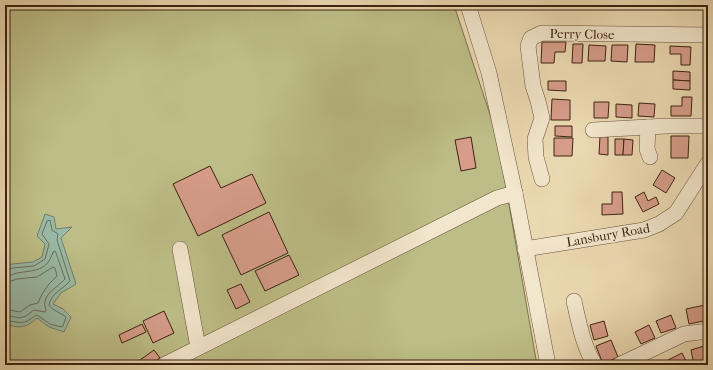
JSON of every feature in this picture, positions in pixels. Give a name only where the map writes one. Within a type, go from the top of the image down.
[{"type":"street","points":[[468,5],[489,73],[515,193],[548,365]]},
{"type":"street","name":"Perry Close","points":[[542,180],[536,158],[534,143],[542,118],[533,86],[528,46],[531,38],[542,33],[708,35]]},
{"type":"street","points":[[593,130],[708,126]]},
{"type":"street","points":[[648,127],[647,149],[650,158]]},
{"type":"street","name":"Lansbury Road","points":[[525,249],[644,230],[660,224],[676,213],[708,163]]},
{"type":"street","points":[[164,365],[181,361],[198,347],[497,198],[515,193]]},
{"type":"street","points":[[180,249],[198,347]]},
{"type":"street","points":[[574,301],[580,328],[591,359],[595,365]]},
{"type":"street","points":[[619,365],[684,334],[708,331]]},
{"type":"green space","points":[[5,5],[454,5],[497,136],[537,365],[5,365]]},
{"type":"water","points":[[45,214],[54,217],[56,229],[72,227],[61,238],[76,284],[61,293],[53,304],[63,309],[71,317],[64,332],[49,327],[37,318],[22,327],[5,324],[5,268],[12,264],[33,262],[42,257],[45,244],[37,236]]},
{"type":"building","points":[[542,42],[566,42],[565,52],[555,52],[554,63],[541,63]]},
{"type":"building","points":[[573,44],[583,44],[582,63],[572,63]]},
{"type":"building","points":[[636,44],[655,45],[654,62],[635,62]]},
{"type":"building","points":[[589,45],[606,46],[605,61],[588,61]]},
{"type":"building","points":[[612,45],[628,45],[627,62],[611,61]]},
{"type":"building","points":[[670,46],[691,47],[690,65],[681,65],[681,54],[670,54]]},
{"type":"building","points":[[673,71],[690,72],[690,81],[673,80]]},
{"type":"building","points":[[673,80],[690,81],[690,90],[673,89]]},
{"type":"building","points":[[548,81],[566,81],[566,91],[548,90]]},
{"type":"building","points":[[682,97],[692,97],[691,116],[671,116],[671,106],[682,106]]},
{"type":"building","points":[[552,99],[570,100],[570,120],[551,120]]},
{"type":"building","points":[[594,102],[609,102],[608,118],[594,118]]},
{"type":"building","points":[[639,103],[655,104],[654,117],[638,116]]},
{"type":"building","points":[[616,104],[632,105],[632,118],[616,117]]},
{"type":"building","points":[[555,126],[572,126],[572,137],[555,136]]},
{"type":"building","points":[[600,136],[608,137],[608,155],[599,154]]},
{"type":"building","points":[[671,136],[689,136],[688,158],[671,158]]},
{"type":"building","points":[[471,137],[476,168],[461,171],[455,140]]},
{"type":"building","points":[[554,138],[573,138],[572,156],[554,156]]},
{"type":"building","points":[[615,139],[624,139],[623,155],[615,155]]},
{"type":"building","points":[[624,139],[633,140],[632,155],[623,155]]},
{"type":"building","points":[[210,166],[221,188],[252,174],[266,203],[198,236],[173,184]]},
{"type":"building","points":[[662,170],[675,178],[666,193],[653,185]]},
{"type":"building","points":[[612,192],[622,192],[623,214],[602,215],[602,204],[612,204]]},
{"type":"building","points":[[644,192],[648,201],[656,197],[659,204],[643,212],[635,197]]},
{"type":"building","points":[[269,212],[288,253],[241,275],[222,235]]},
{"type":"building","points":[[289,255],[299,275],[265,291],[255,271]]},
{"type":"building","points":[[241,284],[250,302],[236,309],[227,290]]},
{"type":"building","points":[[705,305],[708,320],[689,324],[686,309]]},
{"type":"building","points":[[164,311],[174,333],[153,343],[143,321]]},
{"type":"building","points":[[671,315],[676,328],[661,333],[656,321]]},
{"type":"building","points":[[604,321],[608,336],[594,340],[590,325]]},
{"type":"building","points":[[142,324],[146,332],[122,343],[119,335]]},
{"type":"building","points":[[649,325],[655,338],[641,344],[635,332]]},
{"type":"building","points":[[611,340],[618,357],[603,364],[596,346]]},
{"type":"building","points":[[707,345],[708,361],[694,365],[691,350]]},
{"type":"building","points":[[154,350],[160,358],[150,365],[133,365]]},
{"type":"building","points":[[682,353],[688,365],[671,365],[668,360]]}]
